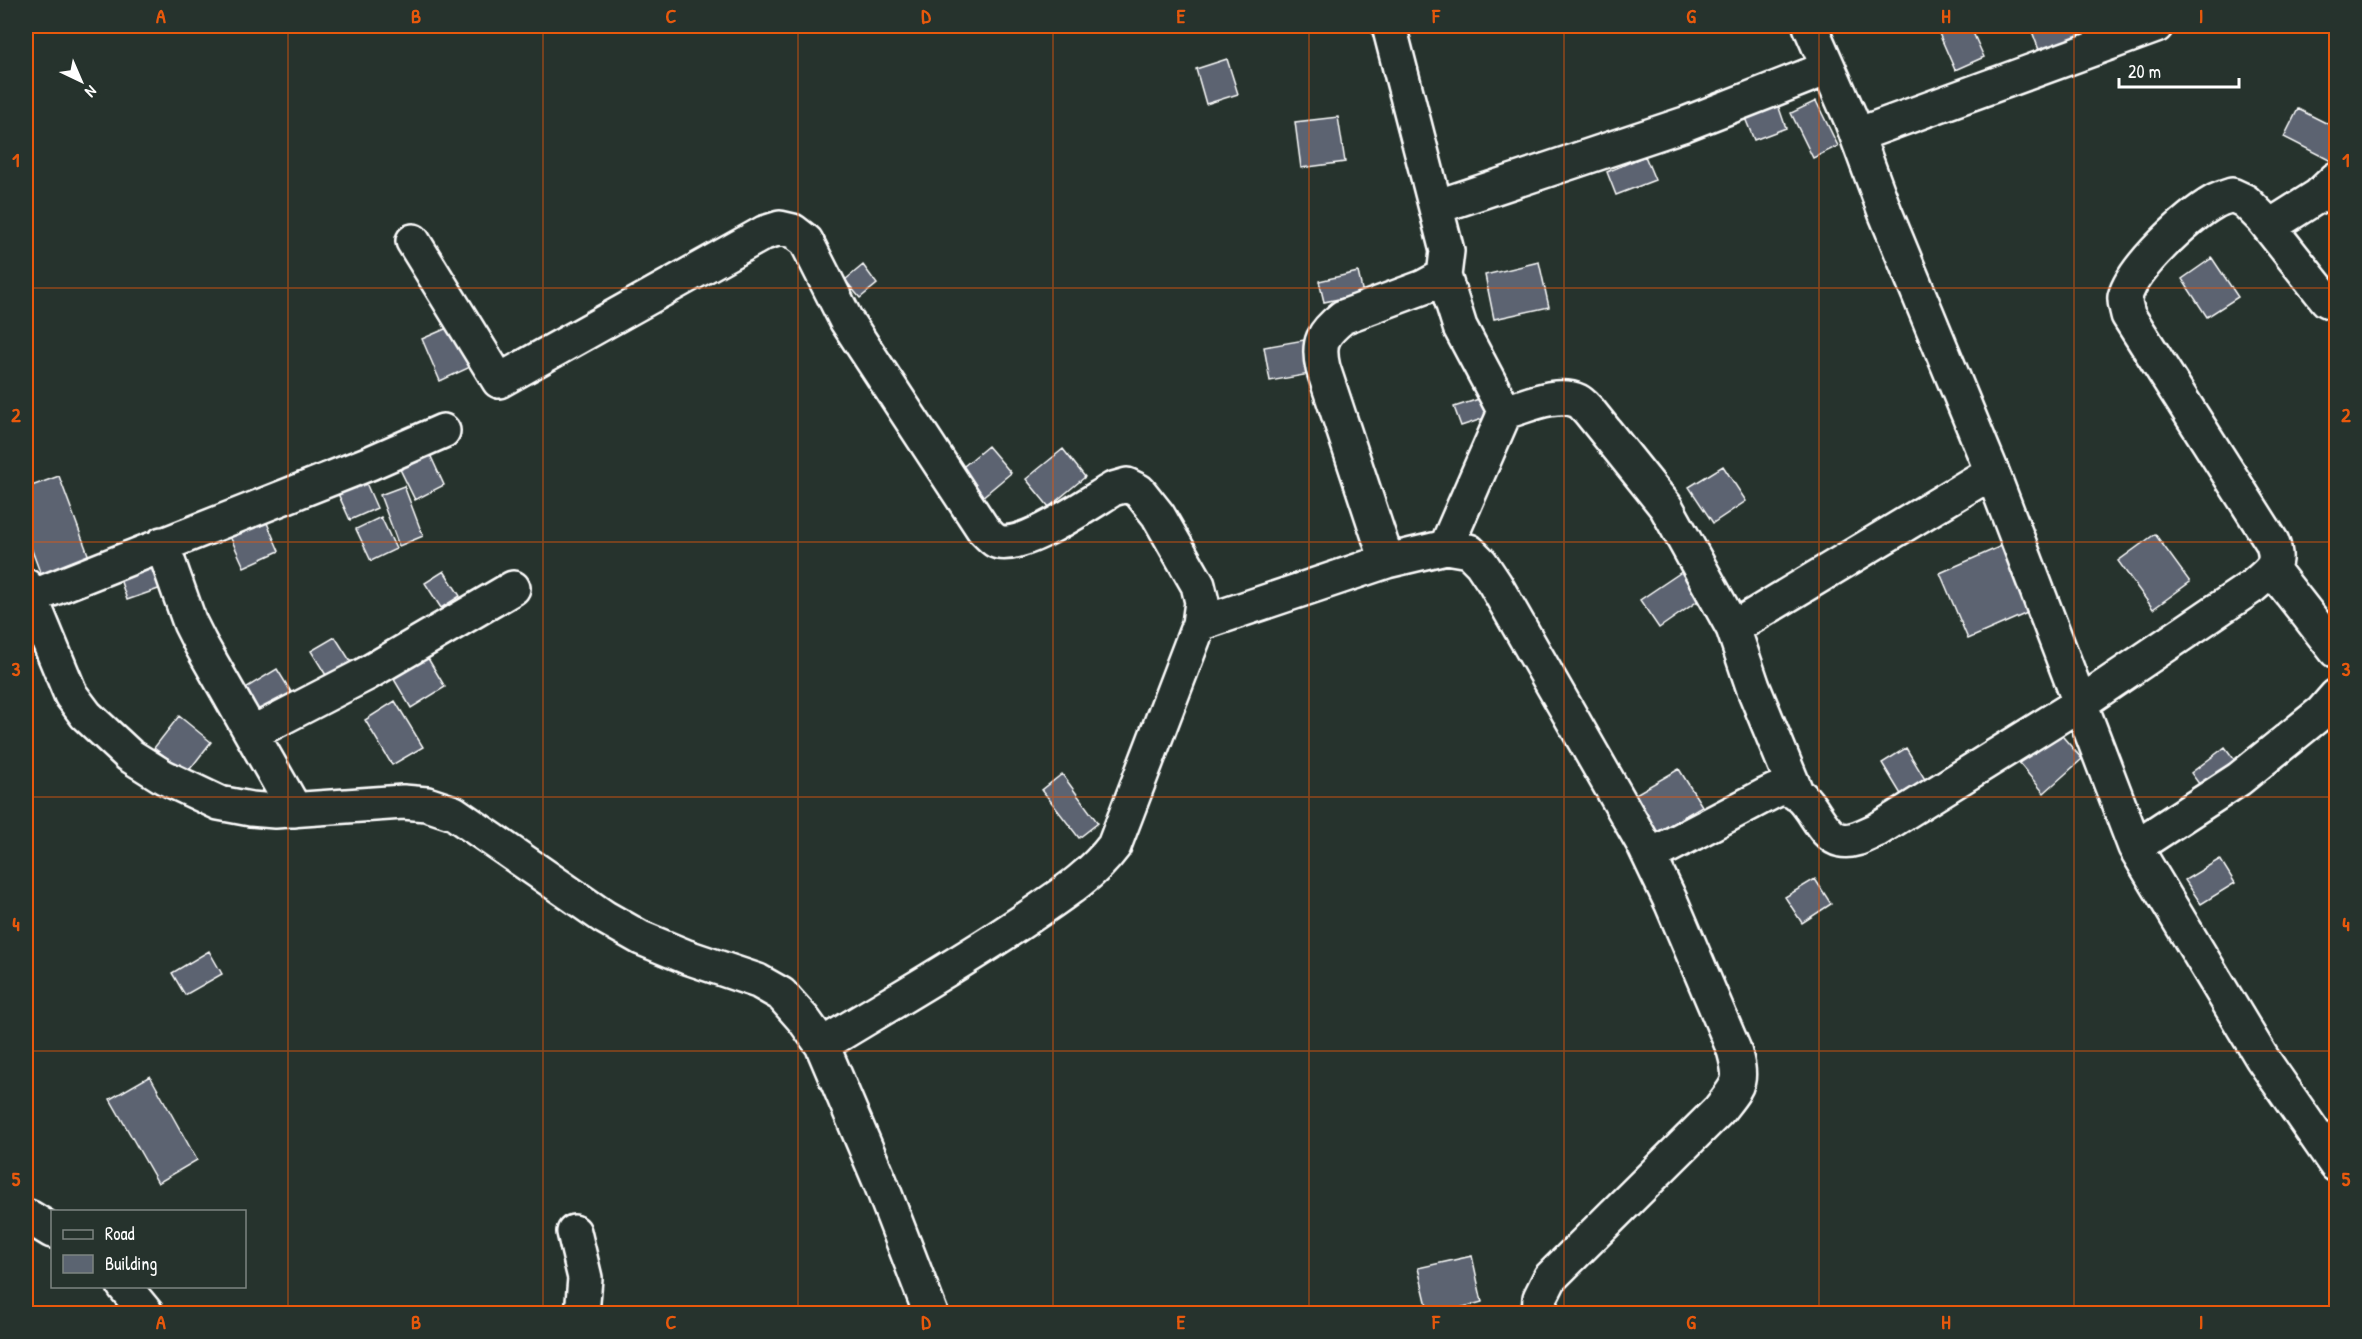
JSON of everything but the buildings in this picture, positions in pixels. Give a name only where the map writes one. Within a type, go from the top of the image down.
[{"type":"street","points":[[1389,26],[1448,251],[1444,276],[1460,327],[1505,412]]},
{"type":"street","points":[[1810,26],[1857,135],[1885,213],[1992,472],[2135,847],[2262,1058],[2337,1165]]},
{"type":"street","points":[[1857,135],[2156,26]]},
{"type":"street","points":[[1436,207],[1685,124],[1828,68]]},
{"type":"street","points":[[2269,227],[2318,196],[2337,179]]},
{"type":"street","points":[[1650,856],[1764,796],[1782,789],[1797,794],[1807,803],[1830,836],[1842,841],[1877,830],[2079,704],[2253,586],[2272,569],[2277,555],[2272,542],[2128,315],[2124,299],[2131,284],[2149,258],[2185,224],[2215,201],[2232,195],[2246,201],[2327,300],[2337,304]]},
{"type":"street","points":[[413,241],[499,381],[764,233],[780,228],[793,231],[806,241],[846,321],[982,529],[996,541],[1013,543],[1032,536],[1113,489],[1127,485],[1139,491],[1158,515],[1198,585],[1202,602],[1199,624],[1114,846],[1100,865],[1073,887],[990,943],[822,1046]]},
{"type":"street","points":[[1387,561],[1319,351],[1323,339],[1332,326],[1343,317],[1424,287],[1444,276]]},
{"type":"street","points":[[1505,412],[1554,399],[1566,398],[1578,401],[1589,411],[1666,507],[1733,628],[1753,687],[1797,794]]},
{"type":"street","points":[[1446,547],[1505,412]]},
{"type":"street","points":[[443,431],[370,463],[162,544],[27,592],[71,694],[86,715],[129,755],[164,777],[219,802],[275,812],[403,802],[427,804],[454,813],[604,917],[641,938],[687,957],[758,981],[781,994],[804,1020],[822,1046],[882,1184],[931,1314]]},
{"type":"street","points":[[1733,628],[1992,472]]},
{"type":"street","points":[[162,544],[190,623],[295,810]]},
{"type":"street","points":[[1199,624],[1387,561],[1446,547],[1469,551],[1481,563],[1495,584],[1650,856],[1734,1050],[1740,1072],[1737,1086],[1719,1110],[1550,1278],[1540,1298],[1539,1314]]},
{"type":"street","points":[[2272,569],[2337,651]]},
{"type":"street","points":[[252,733],[366,674],[513,588]]},
{"type":"street","points":[[2135,847],[2239,779],[2322,712],[2337,696]]},
{"type":"street","points":[[26,1217],[51,1230]]},
{"type":"street","points":[[574,1232],[585,1278],[582,1314]]},
{"type":"street","points":[[125,1288],[147,1314]]}]
